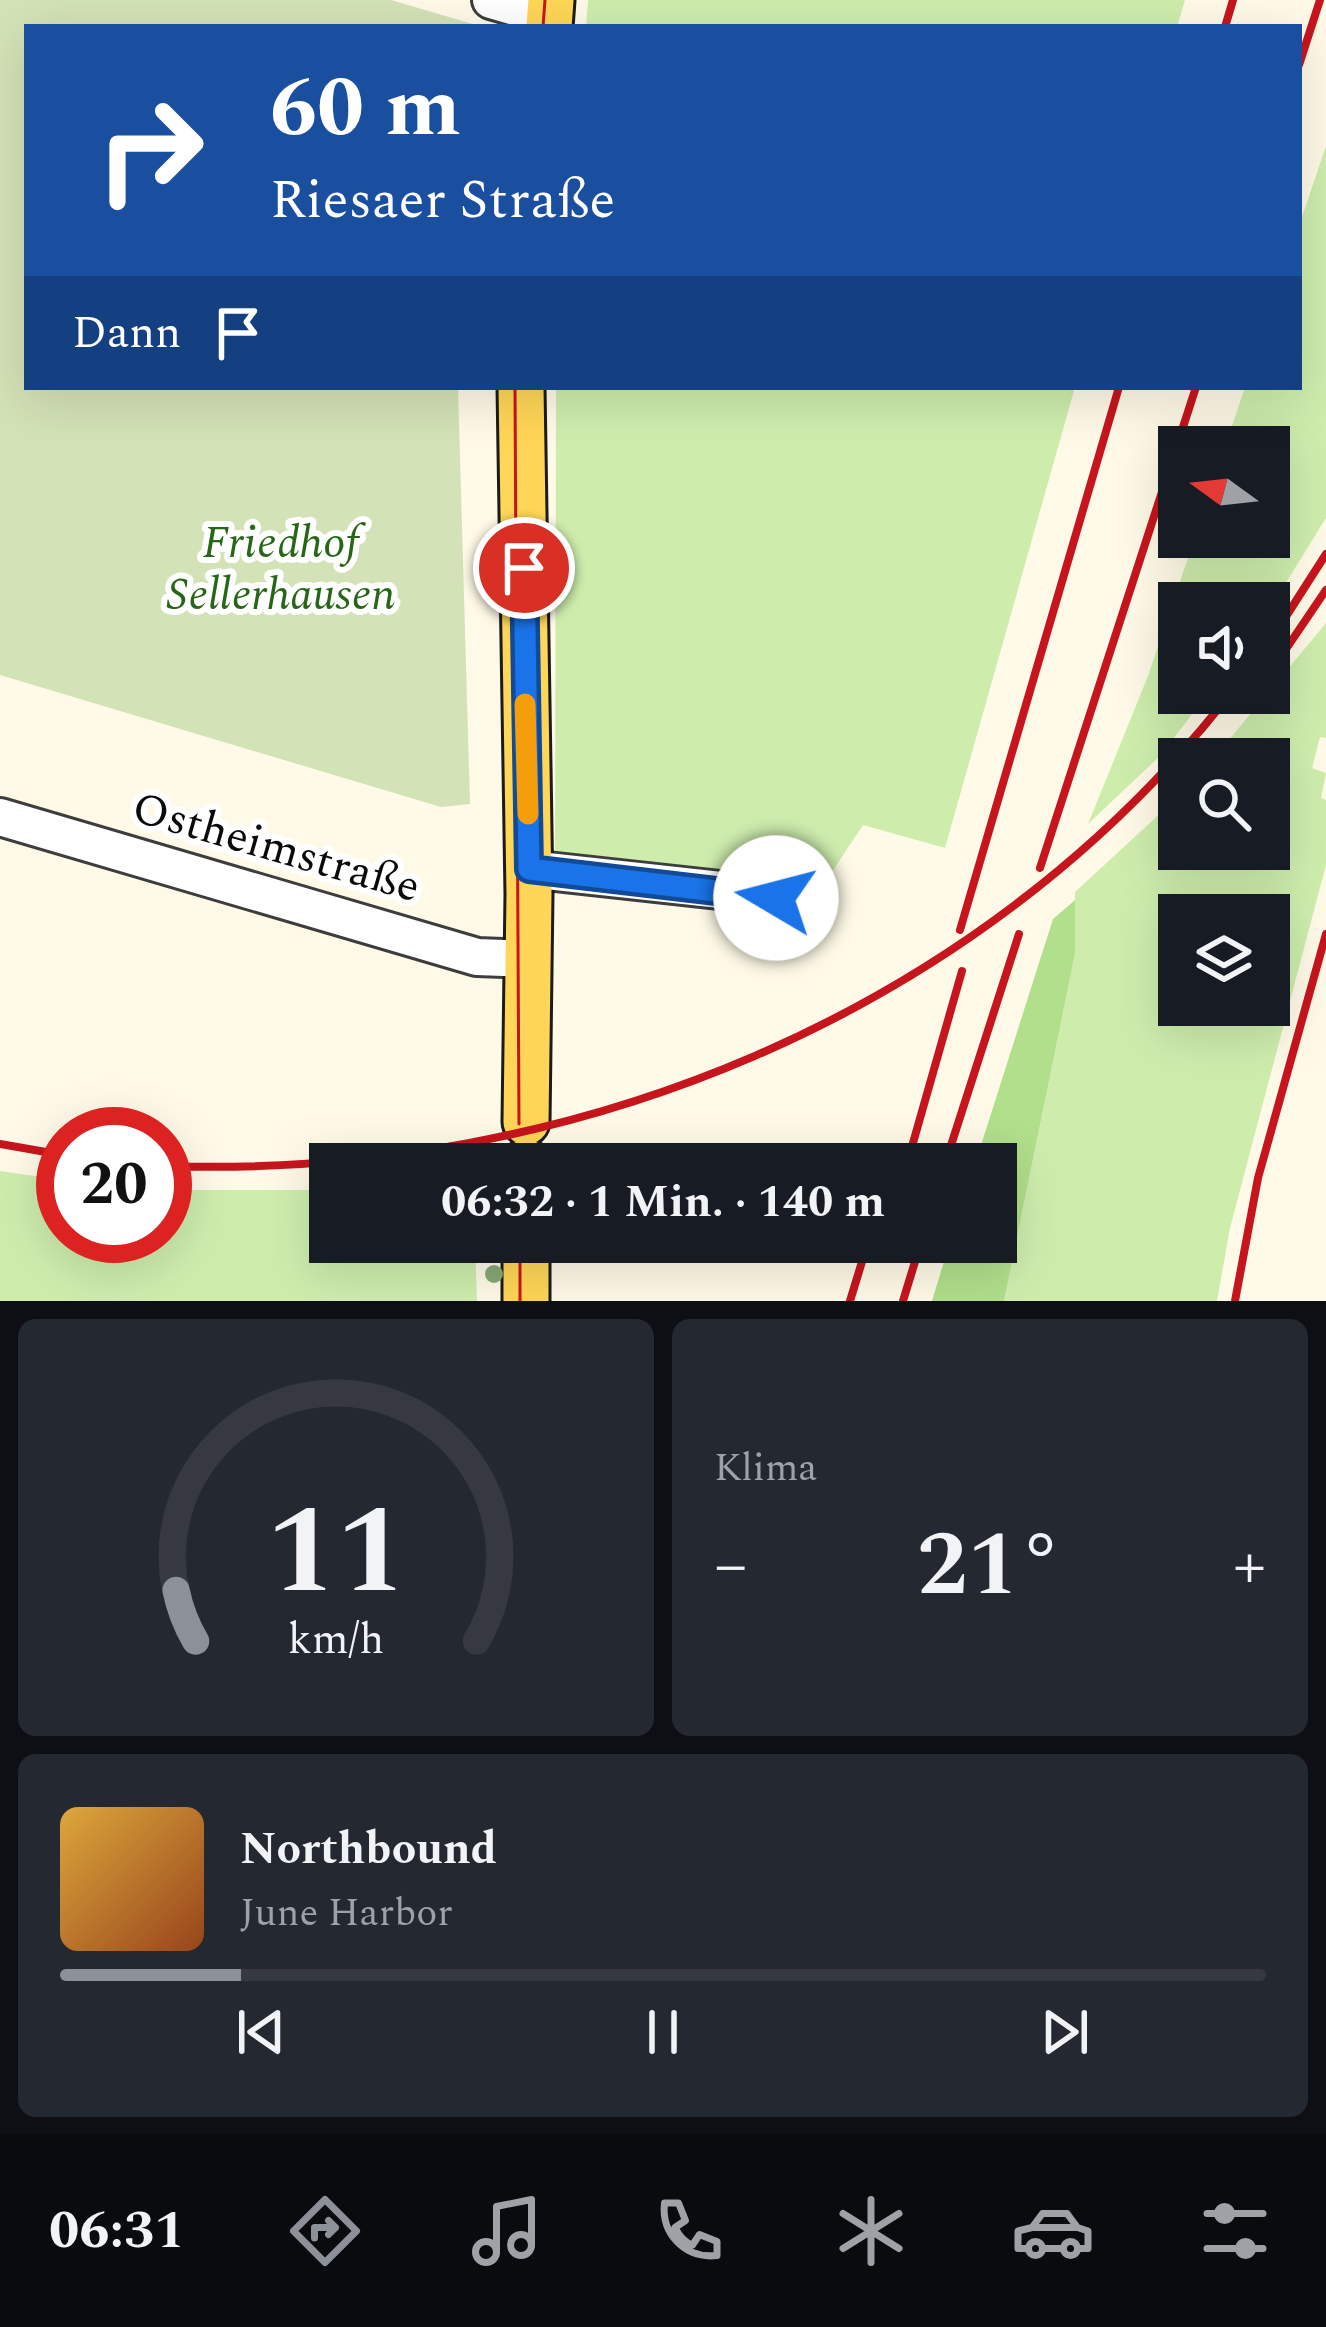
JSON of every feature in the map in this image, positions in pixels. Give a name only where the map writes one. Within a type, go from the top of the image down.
[{"type":"main road","points":[[521,390],[529,869],[526,1143]]},
{"type":"main road","points":[[526,1263],[526,1301]]},
{"type":"street","points":[[491,0],[550,15]]},
{"type":"street","name":"Ostheimstraße","points":[[0,817],[476,957],[528,959]]},
{"type":"street","points":[[529,869],[748,892],[804,904]]},
{"type":"green space","name":"Friedhof Sellerhausen","points":[[0,0],[391,0],[473,24],[24,24],[24,390],[458,390],[470,804],[441,807],[0,675]]},
{"type":"green space","points":[[588,0],[1185,0],[1178,24],[586,24]]},
{"type":"green space","points":[[1326,146],[1326,518],[1286,582],[1180,582],[1188,558],[1290,558],[1290,426],[1232,426],[1244,390],[1302,390],[1302,217]]},
{"type":"green space","points":[[556,390],[1074,390],[945,848],[863,825],[822,887],[555,865]]},
{"type":"green space","points":[[1326,623],[1326,738],[1320,737],[1312,768],[1326,773],[1321,798],[1326,800],[1326,865],[1290,1001],[1290,894],[1158,894],[1158,1026],[1283,1026],[1230,1228],[1217,1301],[1004,1301],[1012,1263],[1017,1263],[1017,1237],[1075,954],[1075,892],[1158,815],[1158,870],[1290,870],[1290,738],[1230,738],[1250,714],[1290,714],[1290,666]]},
{"type":"green space","points":[[1158,646],[1158,714],[1192,714],[1174,738],[1158,738],[1158,758],[1088,824]]},
{"type":"green space","points":[[1075,900],[1075,954],[1017,1237],[1017,1143],[982,1143],[1053,919]]},
{"type":"green space","points":[[0,1171],[36,1176],[36,1263],[192,1263],[192,1190],[309,1190],[309,1263],[476,1263],[477,1301],[0,1301]]},
{"type":"green space","points":[[944,1263],[1012,1263],[1004,1301],[932,1301]]},
{"type":"tram line","points":[[543,24],[545,0]]},
{"type":"tram line","points":[[515,390],[519,1124]]},
{"type":"tram line","points":[[520,1263],[520,1301]]},
{"type":"railway","points":[[1226,24],[1233,0]]},
{"type":"railway","points":[[1302,56],[1320,0]]},
{"type":"railway","points":[[960,930],[1118,390]]},
{"type":"railway","points":[[1040,868],[1195,390]]},
{"type":"railway","points":[[1290,610],[1326,554]]},
{"type":"railway","points":[[1290,643],[1326,590]]},
{"type":"railway","points":[[192,1165],[317,1163],[467,1143],[614,1108],[755,1056],[889,988],[1015,905],[1129,807],[1212,714]]},
{"type":"railway","points":[[952,1143],[1019,934]]},
{"type":"railway","points":[[1235,1301],[1258,1178],[1326,934]]},
{"type":"railway","points":[[913,1143],[962,971]]},
{"type":"railway","points":[[0,1144],[36,1150]]},
{"type":"railway","points":[[850,1301],[862,1263]]},
{"type":"railway","points":[[903,1301],[915,1263]]},
{"type":"slow traffic","points":[[525,704],[528,814]]},
{"type":"route","points":[[524,568],[529,869],[776,898]]}]
